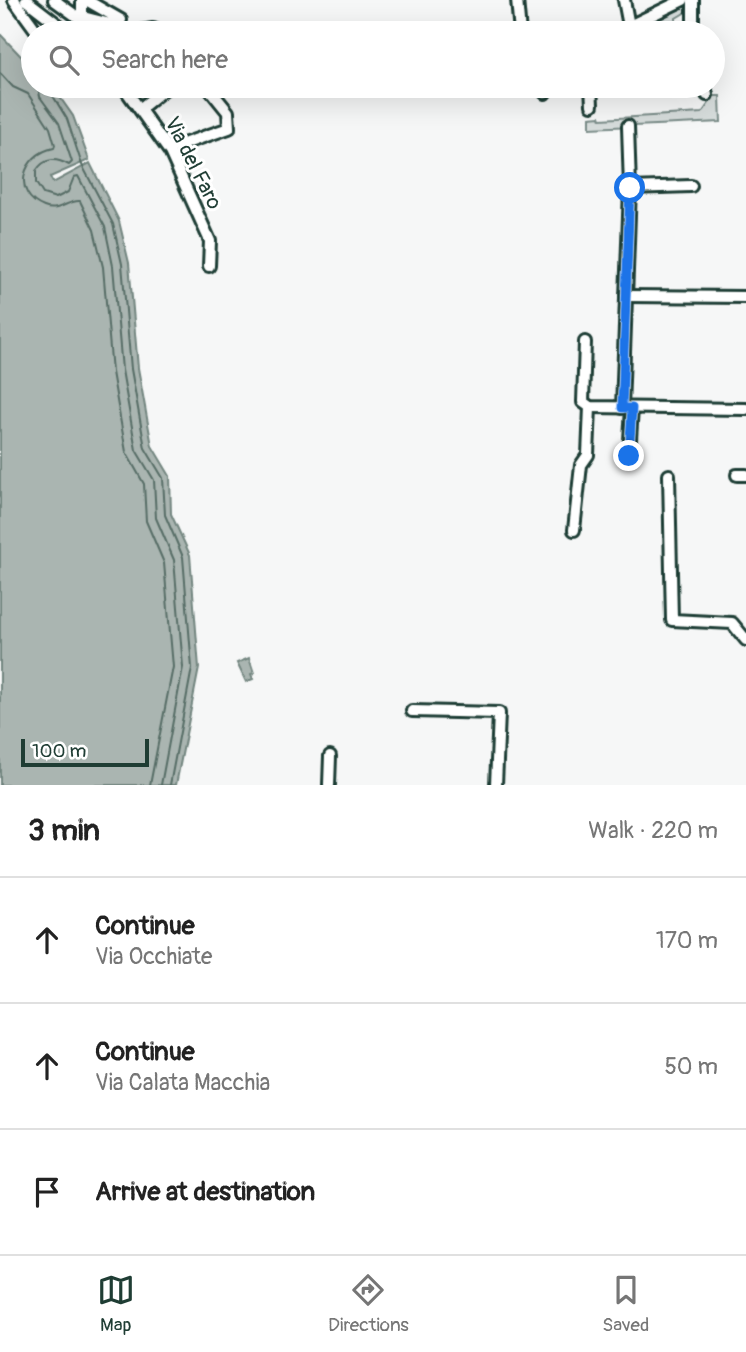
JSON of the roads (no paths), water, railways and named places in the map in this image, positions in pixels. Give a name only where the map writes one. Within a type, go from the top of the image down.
[{"type":"street","points":[[14,0],[29,21]]},
{"type":"street","points":[[26,0],[53,21]]},
{"type":"street","points":[[54,0],[83,19],[93,21]]},
{"type":"street","points":[[83,19],[84,0],[120,21]]},
{"type":"street","points":[[517,0],[519,21]]},
{"type":"street","points":[[624,0],[628,21]]},
{"type":"street","points":[[639,21],[683,0]]},
{"type":"street","points":[[693,0],[693,21]]},
{"type":"street","name":"Via del Faro","points":[[133,98],[169,149],[210,241],[209,266]]},
{"type":"street","points":[[141,108],[153,98]]},
{"type":"street","points":[[169,149],[229,128],[228,111],[217,98]]},
{"type":"street","points":[[592,98],[593,105]]},
{"type":"street","points":[[628,126],[630,188],[626,296],[629,456]]},
{"type":"street","points":[[630,188],[691,186]]},
{"type":"street","points":[[626,296],[746,297]]},
{"type":"street","points":[[585,342],[583,402],[590,407],[746,409]]},
{"type":"street","points":[[574,530],[581,465],[588,455],[590,407]]},
{"type":"street","points":[[669,475],[672,620],[732,623],[746,640]]},
{"type":"street","points":[[412,711],[499,713],[496,785]]},
{"type":"street","points":[[329,785],[330,756]]},
{"type":"water","points":[[0,34],[21,56],[21,98],[60,98],[73,116],[89,160],[50,177],[53,183],[90,163],[119,221],[129,263],[138,368],[152,446],[170,476],[171,514],[190,555],[199,668],[176,785],[0,785]]},
{"type":"water","points":[[249,658],[254,673],[251,674],[253,679],[246,682],[237,663]]}]
